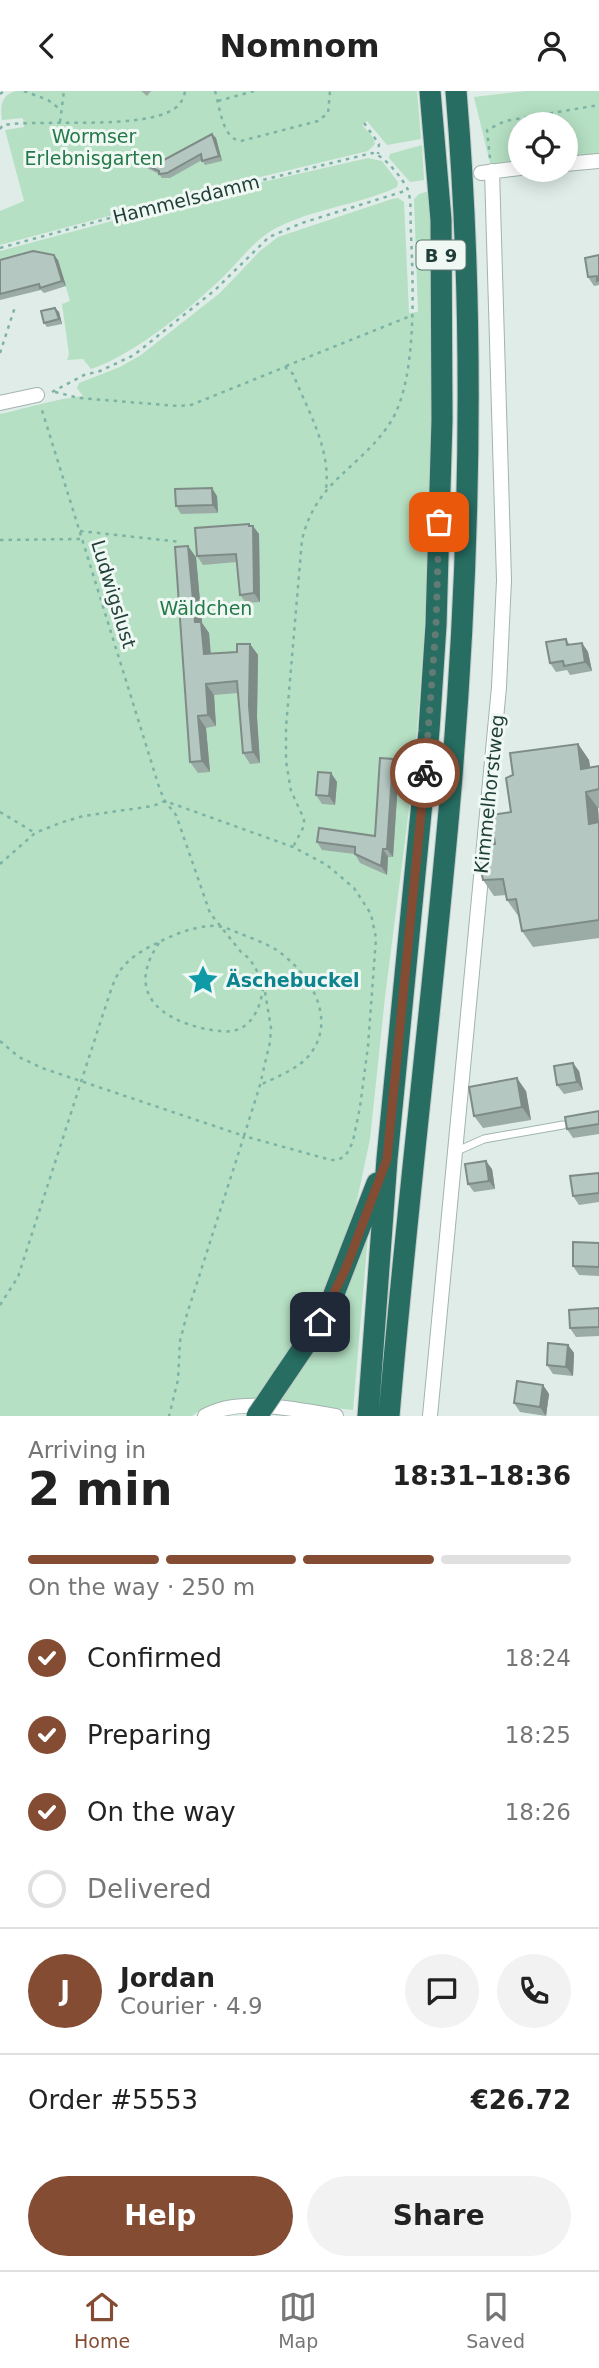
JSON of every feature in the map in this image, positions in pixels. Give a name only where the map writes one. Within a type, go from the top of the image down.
[{"type":"highway","name":"B 9","points":[[257,1416],[313,1334],[332,1299],[387,1159],[429,731],[436,625],[442,420],[441,220],[430,91]]},
{"type":"highway","name":"B 9","points":[[389,1416],[380,1391],[449,809],[460,630],[469,325],[465,212],[456,91]]},
{"type":"highway","points":[[369,1416],[380,1391],[387,1159]]},
{"type":"street","points":[[578,163],[599,161]]},
{"type":"street","points":[[486,172],[508,169]]},
{"type":"street","name":"Kimmelhorstweg","points":[[430,1416],[499,687],[503,580],[486,172]]},
{"type":"street","points":[[0,403],[37,395]]},
{"type":"street","points":[[205,1416],[232,1406],[278,1407],[336,1416]]},
{"type":"lane","points":[[457,1151],[484,1139],[563,1125]]},
{"type":"path","points":[[0,93],[4,91]]},
{"type":"path","points":[[24,91],[48,100],[61,110]]},
{"type":"path","points":[[60,122],[64,91]]},
{"type":"path","points":[[0,129],[3,125],[24,122],[143,120],[176,108],[186,91]]},
{"type":"path","points":[[215,91],[228,134],[241,141],[318,121],[328,113],[330,91]]},
{"type":"path","points":[[218,101],[254,91]]},
{"type":"path","points":[[486,172],[487,129],[505,121],[599,105]]},
{"type":"path","points":[[293,847],[304,826],[304,819],[291,791],[286,761],[286,727],[302,540],[310,513],[326,489],[383,433],[400,406],[413,315],[408,190],[385,159],[378,154],[379,143],[364,123]]},
{"type":"path","name":"Hammelsdamm","points":[[0,248],[191,197],[372,153],[378,154]]},
{"type":"path","points":[[37,395],[53,392],[84,375],[100,371],[134,355],[215,290],[269,237],[302,223],[408,190]]},
{"type":"path","points":[[0,353],[15,307]]},
{"type":"path","points":[[53,392],[95,399],[191,405],[413,315]]},
{"type":"path","points":[[285,367],[293,375],[325,454],[328,475],[326,489]]},
{"type":"path","name":"Ludwigslust","points":[[37,395],[164,801],[176,815],[210,913],[223,927]]},
{"type":"path","points":[[80,531],[181,542]]},
{"type":"path","points":[[0,540],[82,539]]},
{"type":"path","points":[[0,864],[35,833],[83,816],[139,809],[164,801],[293,847],[344,877],[364,900],[376,938],[368,1046],[360,1107],[353,1141],[345,1156],[338,1160],[320,1158],[244,1136],[81,1082],[30,1063],[0,1041]]},
{"type":"path","points":[[0,812],[35,833]]},
{"type":"path","points":[[0,1305],[18,1277],[116,976],[124,965],[160,941],[209,926],[223,927],[273,948],[287,958],[302,973],[315,995],[321,1011],[322,1026],[318,1041],[300,1064],[260,1085]]},
{"type":"path","points":[[169,1416],[178,1380],[180,1341],[187,1314],[268,1059],[271,1028],[263,987],[250,959],[241,953],[223,927]]},
{"type":"path","points":[[160,941],[150,956],[146,989],[153,1003],[176,1019],[200,1028],[233,1031],[253,1018],[259,1007],[263,987]]},
{"type":"green space","name":"Wormser Erlebnisgarten","points":[[16,91],[417,91],[421,139],[387,145],[367,121],[362,125],[375,144],[368,151],[214,188],[0,245],[0,211],[24,201],[5,130],[24,127],[23,118],[2,120],[1,115],[4,98]]},
{"type":"green space","points":[[526,91],[599,91],[599,154],[578,158],[578,112],[508,112],[508,169],[492,171],[474,97]]},
{"type":"green space","points":[[422,145],[424,180],[410,182],[389,158],[390,154]]},
{"type":"green space","points":[[368,158],[382,161],[398,182],[397,187],[295,220],[265,235],[214,286],[163,328],[126,353],[91,369],[83,359],[67,360],[69,354],[62,304],[70,301],[58,260],[0,266],[0,251],[228,190]]},
{"type":"green space","name":"Wäldchen","points":[[429,191],[433,339],[432,444],[424,635],[414,770],[370,1139],[352,1224],[318,1310],[257,1400],[223,1402],[192,1416],[0,1416],[0,414],[83,396],[77,388],[79,383],[120,367],[141,355],[220,293],[260,251],[278,237],[392,199],[398,198],[404,202],[409,313],[418,312],[414,199]]},
{"type":"green space","points":[[368,1235],[353,1410],[280,1402],[326,1329]]},
{"type":"building","points":[[212,134],[219,156],[202,161],[201,154],[167,173],[159,174],[159,171],[137,161],[164,160]]},
{"type":"building","points":[[33,251],[54,255],[62,281],[40,288],[39,284],[0,294],[0,260]]},
{"type":"building","points":[[599,255],[597,281],[597,276],[588,277],[585,258]]},
{"type":"building","points":[[55,308],[59,319],[44,323],[41,311]]},
{"type":"building","points":[[212,488],[213,505],[176,506],[175,489]]},
{"type":"building","points":[[249,524],[253,526],[254,593],[240,595],[236,554],[197,556],[195,528]]},
{"type":"building","points":[[188,546],[195,622],[201,622],[204,654],[237,652],[237,644],[250,644],[249,706],[253,752],[243,753],[237,681],[206,684],[208,715],[198,716],[202,761],[190,762],[175,547]]},
{"type":"building","points":[[566,639],[567,645],[582,643],[585,662],[564,666],[563,661],[550,663],[546,642]]},
{"type":"building","points":[[578,744],[581,769],[599,766],[599,789],[586,792],[589,824],[599,822],[599,920],[522,931],[516,899],[507,900],[503,879],[483,880],[479,860],[481,846],[495,844],[491,815],[511,812],[506,778],[513,775],[510,753]]},
{"type":"building","points":[[380,758],[393,759],[387,849],[383,849],[381,866],[355,854],[355,847],[317,842],[319,828],[375,836]]},
{"type":"building","points":[[318,772],[331,773],[329,796],[316,795]]},
{"type":"building","points":[[573,1063],[577,1082],[557,1085],[554,1066]]},
{"type":"building","points":[[517,1078],[522,1107],[474,1116],[469,1087]]},
{"type":"building","points":[[599,1111],[599,1124],[567,1129],[565,1117]]},
{"type":"building","points":[[486,1161],[489,1181],[468,1184],[465,1164]]},
{"type":"building","points":[[599,1173],[599,1193],[573,1196],[570,1176]]},
{"type":"building","points":[[573,1242],[599,1243],[599,1267],[573,1266]]},
{"type":"building","points":[[599,1308],[599,1327],[570,1328],[569,1310]]},
{"type":"building","points":[[548,1343],[568,1345],[566,1367],[547,1365]]},
{"type":"building","points":[[517,1381],[543,1385],[540,1407],[514,1403]]},
{"type":"way so far","points":[[425,773],[436,625],[439,522]]},
{"type":"place","name":"Äschebuckel","points":[[203,980]]},
{"type":"route","points":[[320,1322],[346,1268],[387,1159],[425,773]]}]
